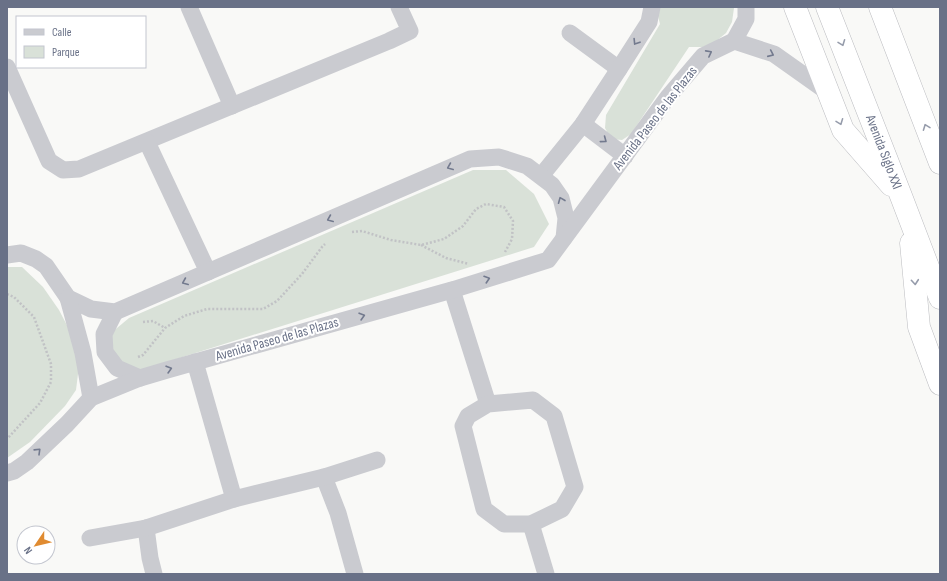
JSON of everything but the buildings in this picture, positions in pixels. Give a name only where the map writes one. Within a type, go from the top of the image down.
[{"type":"highway","points":[[795,7],[843,130],[905,206],[919,327],[940,384]]},
{"type":"highway","name":"Avenida Siglo XXI","points":[[828,7],[940,298]]},
{"type":"highway","points":[[880,7],[940,163]]},
{"type":"street","points":[[189,7],[232,106]]},
{"type":"street","points":[[7,66],[49,161],[63,170],[79,169],[147,142],[410,31],[399,7]]},
{"type":"street","points":[[541,176],[583,124],[649,22],[652,7]]},
{"type":"street","points":[[746,7],[746,19],[734,41],[774,54],[829,93]]},
{"type":"street","points":[[570,32],[619,69]]},
{"type":"street","name":"Avenida Paseo de las Plazas","points":[[7,473],[14,471],[27,462],[91,398],[140,378],[452,290],[548,260],[668,97],[703,56],[734,41]]},
{"type":"street","points":[[583,124],[625,156]]},
{"type":"street","points":[[147,142],[208,272]]},
{"type":"street","points":[[68,298],[91,309],[115,312],[470,159],[499,157],[527,166],[552,185],[561,198],[566,218],[564,238]]},
{"type":"street","points":[[7,254],[21,253],[36,259],[46,266],[68,298],[83,353],[91,398]]},
{"type":"street","points":[[452,290],[488,404]]},
{"type":"street","points":[[115,312],[104,334],[105,352],[117,368],[140,378]]},
{"type":"street","points":[[195,362],[234,499]]},
{"type":"street","points":[[533,400],[554,416],[575,487],[562,509],[531,524],[504,524],[484,509],[463,426],[468,416],[488,404],[533,400]]},
{"type":"street","points":[[90,538],[146,528],[234,499],[324,477],[376,460]]},
{"type":"street","points":[[324,477],[338,513],[355,574]]},
{"type":"street","points":[[531,524],[546,574]]},
{"type":"street","points":[[146,528],[154,574]]},
{"type":"path","points":[[421,245],[444,239],[463,226],[476,209],[486,204],[504,207],[513,221],[512,239],[503,257]]},
{"type":"path","points":[[346,232],[362,231],[391,240],[421,245],[446,258],[474,266]]},
{"type":"path","points":[[134,358],[143,355],[165,328],[184,316],[207,309],[263,309],[277,301],[302,274],[327,242]]},
{"type":"path","points":[[7,294],[14,297],[34,317],[51,364],[51,382],[40,403],[7,439]]},
{"type":"path","points":[[138,323],[153,321],[165,328]]},
{"type":"green space","points":[[657,7],[734,8],[732,22],[726,33],[715,42],[703,47],[689,47],[631,134],[622,140],[611,139],[605,128],[606,115],[660,24]]},
{"type":"green space","points":[[473,170],[506,170],[534,194],[549,224],[534,247],[138,371],[122,367],[111,353],[111,333],[129,318]]},
{"type":"green space","points":[[7,267],[22,267],[43,287],[59,310],[71,333],[79,366],[76,390],[65,406],[30,442],[7,458]]}]
